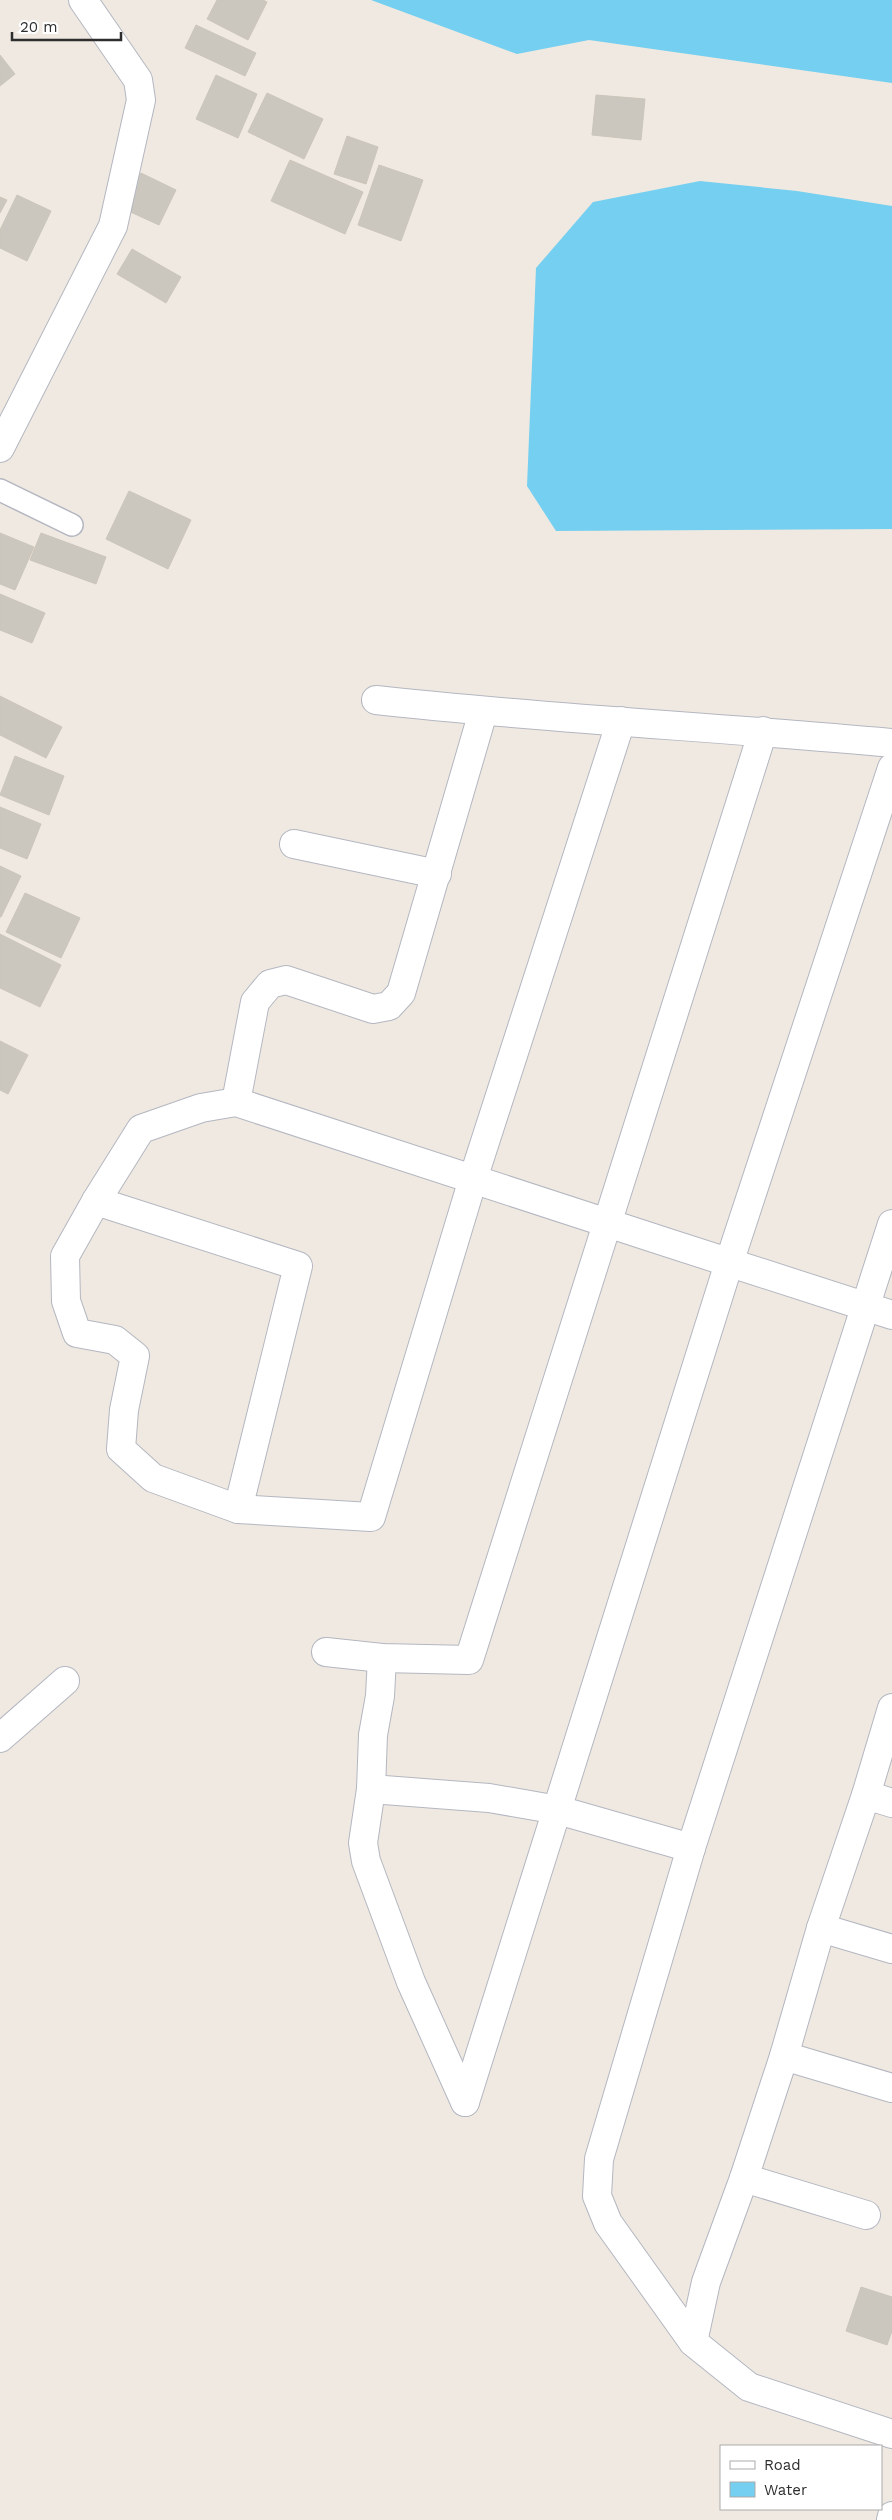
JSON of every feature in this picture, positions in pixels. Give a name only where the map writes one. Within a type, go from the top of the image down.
[{"type":"street","points":[[0,448],[113,226],[141,100],[138,80],[83,0]]},
{"type":"street","points":[[376,700],[483,712],[763,731],[892,743]]},
{"type":"street","points":[[236,1102],[254,1002],[270,984],[286,980],[373,1009],[389,1006],[401,993],[483,712]]},
{"type":"street","points":[[621,721],[473,1179],[371,1517],[238,1508],[153,1478],[121,1449],[124,1410],[135,1356],[115,1340],[77,1333],[66,1302],[65,1256],[140,1129],[201,1108],[236,1102],[473,1179],[729,1263],[892,1315]]},
{"type":"street","points":[[326,1652],[382,1658],[469,1660],[763,731]]},
{"type":"street","points":[[382,1658],[380,1696],[373,1736],[371,1789],[364,1843],[366,1861],[411,1982],[465,2102],[729,1263],[892,768]]},
{"type":"street","points":[[294,844],[437,874]]},
{"type":"street","points":[[96,1201],[298,1266],[238,1508]]},
{"type":"street","points":[[892,1224],[691,1848],[599,2159],[597,2196],[608,2222],[693,2342],[749,2387],[892,2434]]},
{"type":"street","points":[[0,1738],[65,1681]]},
{"type":"street","points":[[693,2342],[706,2282],[744,2178],[784,2056],[821,1928],[866,1795],[892,1708]]},
{"type":"street","points":[[371,1789],[489,1798],[558,1810],[691,1848]]},
{"type":"street","points":[[866,1795],[892,1803]]},
{"type":"street","points":[[821,1928],[892,1949]]},
{"type":"street","points":[[784,2056],[892,2088]]},
{"type":"street","points":[[744,2178],[866,2215]]},
{"type":"street","points":[[891,2520],[892,2516]]},
{"type":"lane","points":[[0,490],[72,525]]},
{"type":"water","points":[[371,0],[892,0],[892,83],[589,40],[517,54]]},
{"type":"water","points":[[700,181],[797,191],[892,206],[892,529],[556,531],[527,486],[536,268],[593,202]]},
{"type":"building","points":[[217,0],[263,0],[267,2],[248,40],[207,19]]},
{"type":"building","points":[[196,25],[256,53],[245,76],[185,48]]},
{"type":"building","points":[[0,55],[15,74],[0,86]]},
{"type":"building","points":[[216,75],[257,94],[238,138],[196,119]]},
{"type":"building","points":[[267,93],[323,119],[304,159],[248,132]]},
{"type":"building","points":[[596,95],[645,99],[641,140],[592,135]]},
{"type":"building","points":[[347,136],[378,147],[366,184],[334,174]]},
{"type":"building","points":[[290,160],[363,192],[345,234],[271,201]]},
{"type":"building","points":[[379,165],[423,180],[401,241],[358,225]]},
{"type":"building","points":[[141,173],[176,190],[159,225],[124,209]]},
{"type":"building","points":[[17,195],[51,211],[27,261],[0,248],[0,230]]},
{"type":"building","points":[[0,197],[7,200],[0,213]]},
{"type":"building","points":[[132,249],[181,277],[166,303],[117,274]]},
{"type":"building","points":[[129,491],[191,520],[168,569],[106,539]]},
{"type":"building","points":[[0,533],[34,547],[15,590],[0,584]]},
{"type":"building","points":[[41,533],[106,557],[96,584],[30,560]]},
{"type":"building","points":[[0,594],[45,613],[32,643],[0,630]]},
{"type":"building","points":[[0,696],[62,727],[46,758],[0,735]]},
{"type":"building","points":[[15,756],[64,776],[49,815],[0,795]]},
{"type":"building","points":[[0,807],[41,824],[27,859],[0,848]]},
{"type":"building","points":[[0,866],[21,876],[1,917],[0,917]]},
{"type":"building","points":[[25,893],[80,918],[61,958],[6,932]]},
{"type":"building","points":[[0,934],[61,965],[40,1007],[0,988]]},
{"type":"building","points":[[0,1041],[28,1055],[8,1094],[0,1090]]},
{"type":"building","points":[[861,2287],[892,2297],[892,2331],[887,2345],[846,2331]]}]
